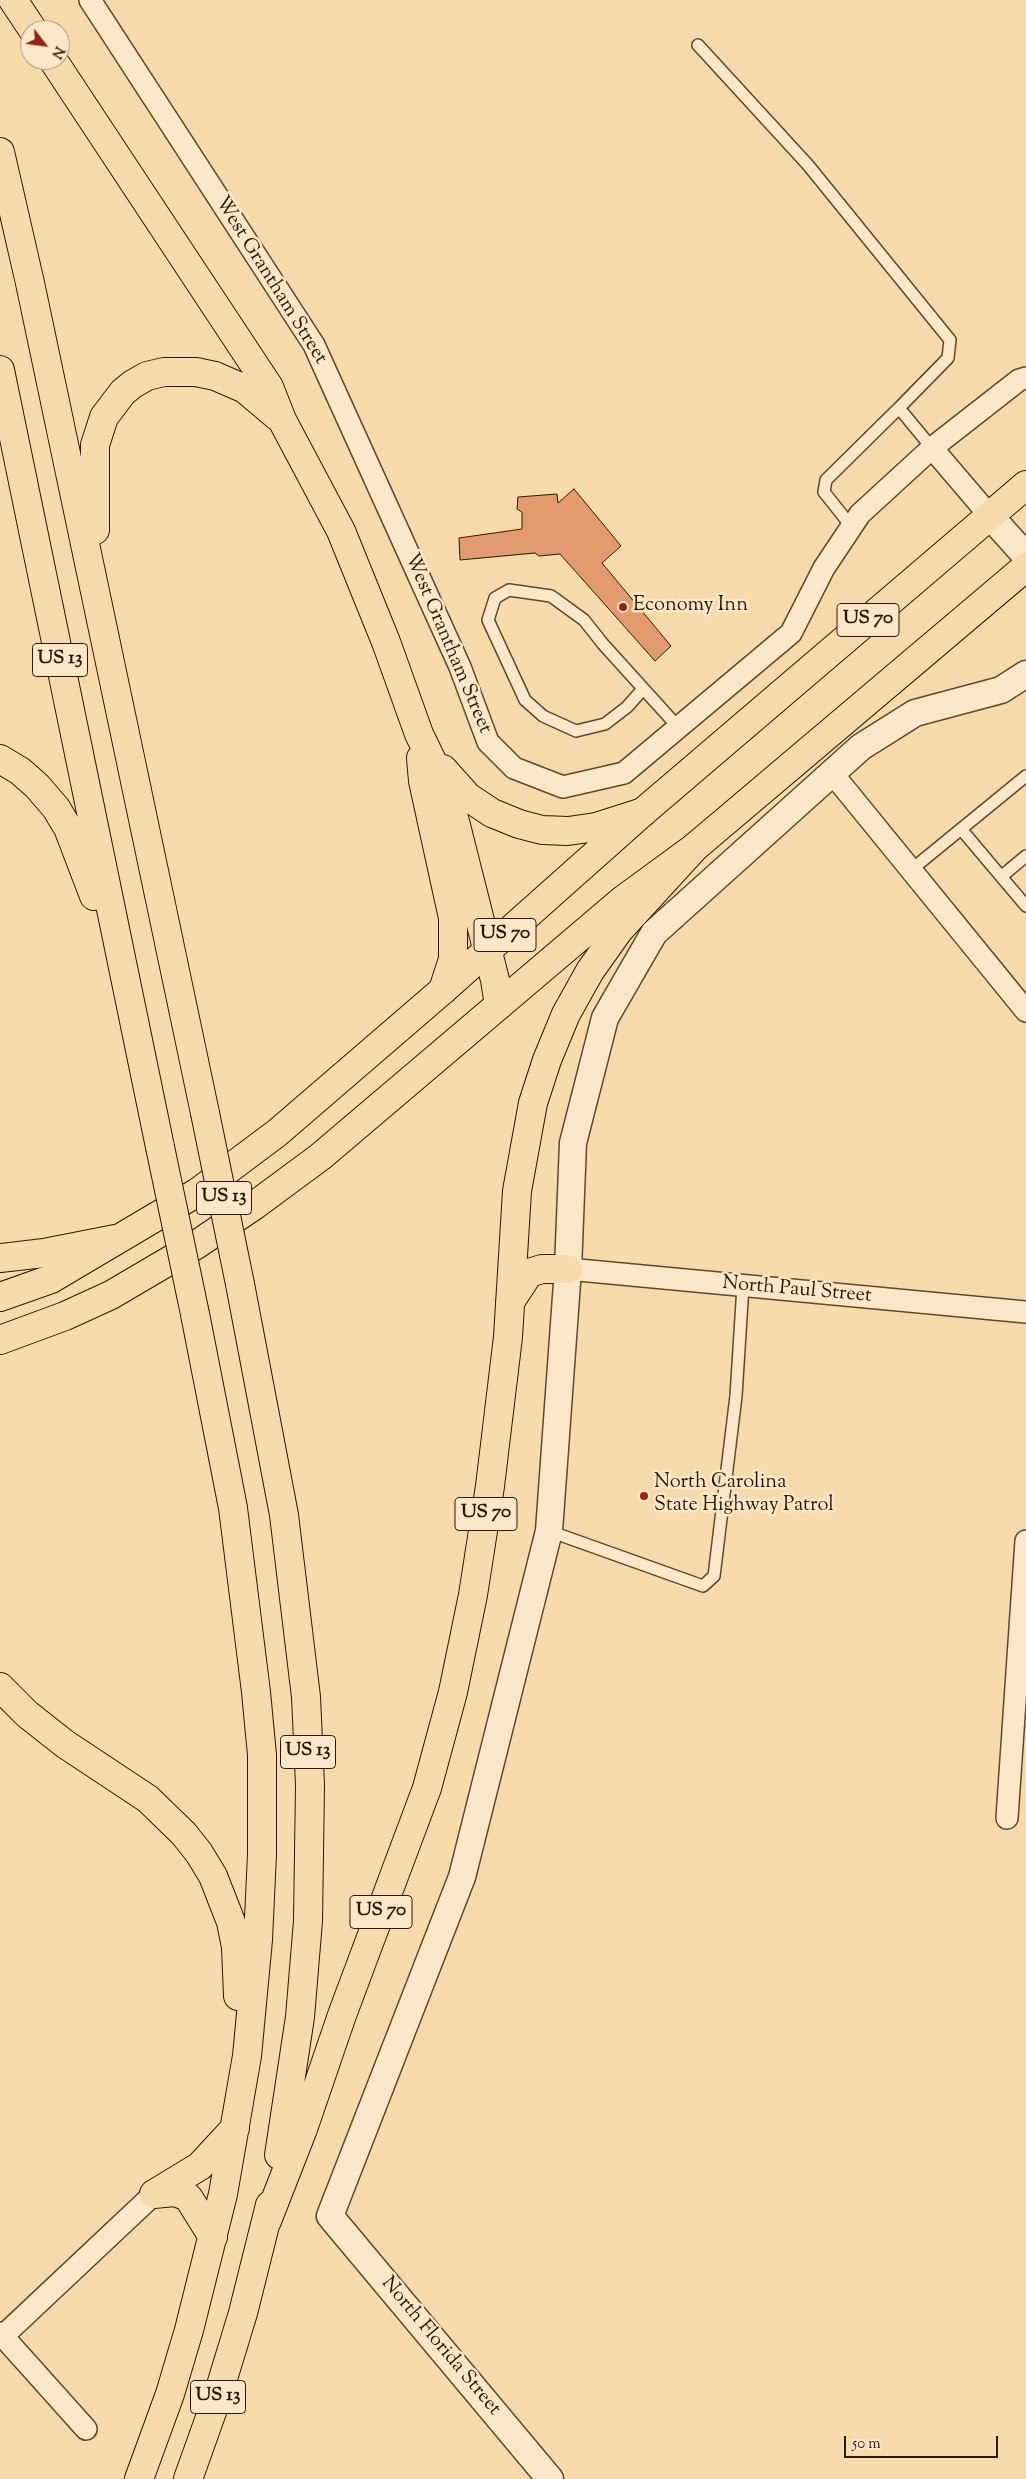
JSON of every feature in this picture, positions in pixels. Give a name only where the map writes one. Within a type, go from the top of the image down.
[{"type":"main road","points":[[13,0],[26,20]]},
{"type":"main road","points":[[59,70],[269,387],[282,420],[341,531],[380,626],[419,734],[448,794],[488,950],[499,1005]]},
{"type":"main road","name":"US 13","points":[[0,152],[30,283],[240,1284],[284,1515],[306,1698],[310,1785],[308,1921],[300,2017],[285,2127],[266,2222],[218,2395],[188,2479]]},
{"type":"main road","name":"US 13","points":[[0,370],[195,1314],[233,1508],[246,1603],[262,1755],[262,1854],[248,2056],[236,2126],[213,2237],[170,2394],[139,2479]]},
{"type":"main road","points":[[92,576],[96,517],[95,445],[104,417],[122,392],[147,376],[182,370],[196,372],[215,376],[245,389],[282,420]]},
{"type":"main road","name":"US 70","points":[[115,1239],[198,1192],[277,1133],[443,990],[644,812],[1026,485]]},
{"type":"main road","name":"US 70","points":[[695,847],[1026,567]]},
{"type":"main road","points":[[419,734],[447,776],[468,797],[492,813],[519,824],[542,830],[568,830],[596,827],[644,812]]},
{"type":"main road","points":[[419,734],[423,781],[453,918],[453,960],[443,990]]},
{"type":"main road","points":[[0,759],[31,781],[56,808],[68,828],[90,889],[120,950]]},
{"type":"main road","points":[[0,1340],[65,1316],[111,1295],[196,1245],[256,1205],[320,1157],[624,900],[695,847]]},
{"type":"main road","points":[[510,1302],[517,1191],[522,1156],[533,1103],[547,1060],[566,1014],[590,971],[619,930],[695,847]]},
{"type":"main road","points":[[0,1258],[44,1253],[115,1239]]},
{"type":"main road","points":[[0,1297],[51,1279],[115,1239]]},
{"type":"main road","points":[[510,1302],[529,1272],[542,1269],[568,1269]]},
{"type":"main road","name":"US 70","points":[[266,2222],[303,2129],[342,2015],[427,1788],[453,1692],[473,1595],[496,1432],[510,1302]]},
{"type":"main road","points":[[0,1687],[27,1714],[66,1744],[148,1799],[184,1834],[199,1854],[213,1876],[231,1922],[238,1972],[237,2005],[248,2056]]},
{"type":"main road","points":[[154,2194],[200,2166],[236,2126]]},
{"type":"main road","points":[[154,2194],[175,2192],[188,2197],[213,2237]]},
{"type":"street","name":"West Grantham Street","points":[[90,0],[314,345],[460,667],[488,742],[514,768],[563,787],[624,773],[791,633],[824,568],[860,514],[932,448],[1019,380],[1026,378]]},
{"type":"street","points":[[932,448],[1026,556]]},
{"type":"street","points":[[549,1531],[568,1269],[573,1143],[605,1018],[654,932],[861,748],[915,713],[1001,690],[1026,674]]},
{"type":"street","points":[[832,773],[911,870],[1022,998]]},
{"type":"street","name":"North Paul Street","points":[[568,1269],[1026,1312]]},
{"type":"street","name":"North Florida Street","points":[[549,1531],[462,1877],[330,2216],[550,2479]]},
{"type":"street","points":[[1007,1818],[1026,1541]]},
{"type":"street","points":[[86,2429],[1,2334],[154,2194]]},
{"type":"lane","points":[[698,44],[808,165],[950,340],[948,358],[826,480],[824,492],[851,526]]},
{"type":"lane","points":[[899,408],[932,448]]},
{"type":"lane","points":[[643,689],[627,707],[605,724],[576,731],[543,716],[526,700],[488,620],[495,598],[509,590],[551,596],[584,620],[678,727]]},
{"type":"lane","points":[[911,870],[1026,776]]},
{"type":"lane","points":[[961,829],[1026,906]]},
{"type":"lane","points":[[1002,876],[1026,856]]},
{"type":"lane","points":[[549,1531],[703,1586],[714,1576],[736,1396],[744,1286]]},
{"type":"building","name":"Economy Inn","points":[[574,489],[621,546],[602,563],[671,646],[655,661],[560,554],[539,556],[535,553],[460,560],[459,538],[522,529],[522,512],[517,509],[518,497],[557,494],[558,503]]},
{"type":"place","name":"Economy Inn","points":[[623,607]]},
{"type":"place","name":"North Carolina State Highway Patrol","points":[[644,1496]]}]
